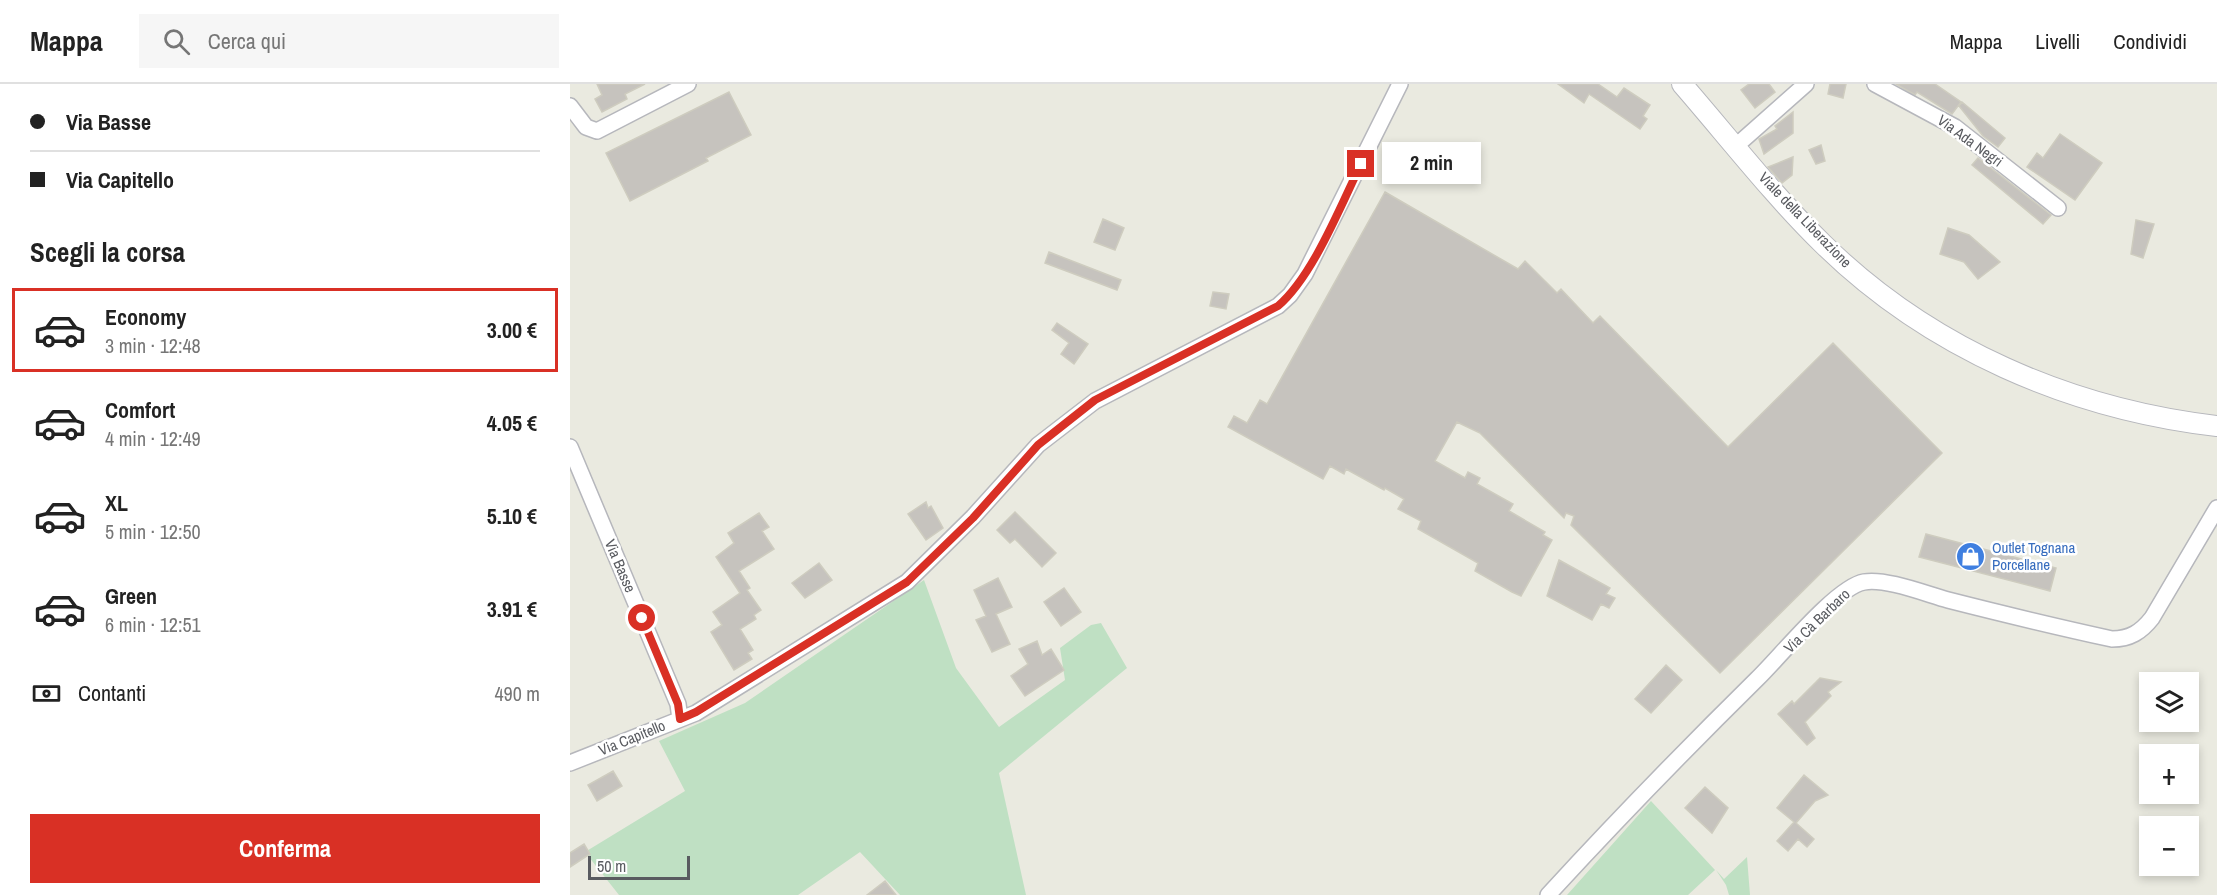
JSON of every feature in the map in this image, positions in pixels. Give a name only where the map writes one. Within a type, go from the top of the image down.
[{"type":"street","points":[[570,106],[586,127],[597,131],[688,84]]},
{"type":"street","name":"Via Capitello","points":[[570,763],[696,712],[907,582],[973,518],[1038,445],[1095,400],[1278,306],[1290,295],[1331,225],[1400,84]]},
{"type":"street","name":"Viale della Liberazione","points":[[1682,84],[1822,244],[1848,267],[1915,318],[1971,352],[2028,379],[2098,404],[2174,421],[2217,426]]},
{"type":"street","points":[[1736,146],[1806,84]]},
{"type":"street","name":"Via Ada Negri","points":[[1875,84],[1955,127],[2058,208]]},
{"type":"street","name":"Via Basse","points":[[570,447],[678,704],[680,719]]},
{"type":"street","name":"Via Cà Barbaro","points":[[1548,895],[1707,727],[1835,600],[1854,585],[1866,582],[1889,584],[2020,618],[2112,639],[2125,639],[2139,632],[2152,618],[2217,508]]},
{"type":"green space","points":[[924,580],[956,668],[999,727],[1065,680],[1060,648],[1091,625],[1101,623],[1127,668],[999,773],[1026,895],[900,895],[860,852],[798,895],[619,895],[585,852],[685,791],[659,741],[745,703]]},
{"type":"green space","points":[[1651,801],[1715,870],[1688,895],[1567,895]]},
{"type":"green space","points":[[1747,857],[1750,895],[1729,895],[1726,885],[1716,870],[1724,879]]},
{"type":"building","points":[[597,84],[645,84],[625,94],[627,99],[602,112],[595,99],[602,95]]},
{"type":"building","points":[[1558,84],[1598,84],[1617,97],[1624,88],[1650,105],[1643,116],[1647,119],[1640,129],[1589,94],[1584,103]]},
{"type":"building","points":[[1749,84],[1769,84],[1775,92],[1755,108],[1741,90]]},
{"type":"building","points":[[1830,84],[1846,84],[1843,98],[1828,94]]},
{"type":"building","points":[[1896,84],[1935,84],[1961,102],[1952,114],[1917,92],[1915,95]]},
{"type":"building","points":[[729,92],[751,135],[706,158],[708,161],[630,201],[606,153]]},
{"type":"building","points":[[1962,102],[2005,138],[1998,147],[1983,136],[1959,106]]},
{"type":"building","points":[[1793,112],[1793,133],[1764,154],[1759,139],[1777,129],[1775,126]]},
{"type":"building","points":[[2060,134],[2102,163],[2075,200],[2027,167],[2037,153],[2043,158]]},
{"type":"building","points":[[1821,145],[1825,161],[1816,164],[1809,150]]},
{"type":"building","points":[[1793,157],[1792,175],[1782,183],[1768,167]]},
{"type":"building","points":[[1978,158],[2051,215],[2043,224],[1972,165]]},
{"type":"building","points":[[1385,192],[1518,269],[1525,261],[1557,293],[1561,289],[1593,323],[1600,316],[1728,447],[1833,343],[1942,453],[1720,673],[1571,525],[1574,516],[1566,513],[1564,518],[1480,433],[1457,422],[1435,461],[1465,478],[1468,472],[1480,478],[1477,484],[1513,504],[1509,511],[1545,532],[1543,535],[1552,540],[1521,596],[1512,592],[1475,571],[1478,563],[1418,529],[1421,521],[1398,509],[1404,499],[1346,469],[1344,474],[1330,466],[1323,479],[1228,427],[1234,416],[1247,423],[1260,400],[1267,404]]},
{"type":"building","points":[[1103,219],[1124,228],[1115,250],[1094,242]]},
{"type":"building","points":[[2136,220],[2154,224],[2143,258],[2131,254]]},
{"type":"building","points":[[1948,228],[1969,235],[2000,262],[1978,279],[1964,262],[1940,254]]},
{"type":"building","points":[[1049,252],[1121,280],[1117,290],[1045,263]]},
{"type":"building","points":[[1213,292],[1229,294],[1226,309],[1210,306]]},
{"type":"building","points":[[1057,323],[1088,344],[1074,364],[1061,354],[1069,343],[1052,330]]},
{"type":"building","points":[[926,502],[928,508],[931,506],[943,528],[926,540],[908,514]]},
{"type":"building","points":[[1015,512],[1056,553],[1042,567],[1015,539],[1010,543],[997,530]]},
{"type":"building","points":[[759,513],[769,527],[762,531],[774,549],[739,571],[750,588],[747,590],[761,610],[754,615],[756,619],[740,629],[753,650],[748,653],[752,659],[734,670],[711,632],[722,625],[713,612],[740,593],[716,557],[734,543],[728,533]]},
{"type":"building","points":[[1926,534],[2056,568],[2050,591],[1919,557]]},
{"type":"building","points":[[1559,560],[1610,588],[1606,594],[1615,598],[1609,608],[1601,604],[1592,620],[1547,596]]},
{"type":"building","points":[[819,563],[832,580],[805,598],[792,583]]},
{"type":"building","points":[[998,578],[1012,607],[996,614],[1010,644],[992,652],[976,620],[986,616],[974,590]]},
{"type":"building","points":[[1064,588],[1081,612],[1061,626],[1044,602]]},
{"type":"building","points":[[1037,641],[1042,655],[1051,649],[1064,670],[1025,696],[1011,676],[1028,664],[1019,649]]},
{"type":"building","points":[[1666,665],[1682,680],[1651,713],[1635,699]]},
{"type":"building","points":[[1820,678],[1841,682],[1828,692],[1831,696],[1805,722],[1815,738],[1807,745],[1778,714],[1792,701],[1794,704]]},
{"type":"building","points":[[613,771],[622,786],[597,801],[588,785]]},
{"type":"building","points":[[1804,775],[1828,795],[1815,801],[1796,823],[1814,839],[1807,847],[1798,839],[1788,851],[1777,841],[1794,822],[1777,808]]},
{"type":"building","points":[[1705,787],[1728,808],[1712,833],[1685,808]]},
{"type":"building","points":[[584,844],[590,854],[570,867],[570,853]]},
{"type":"building","points":[[885,881],[896,895],[867,895]]},
{"type":"place","name":"Outlet Tognana Porcellane","points":[[1971,557]]},
{"type":"route","points":[[642,618],[678,704],[680,719],[696,712],[907,582],[973,518],[1038,445],[1095,400],[1278,306],[1290,295],[1305,274],[1361,164]]}]
